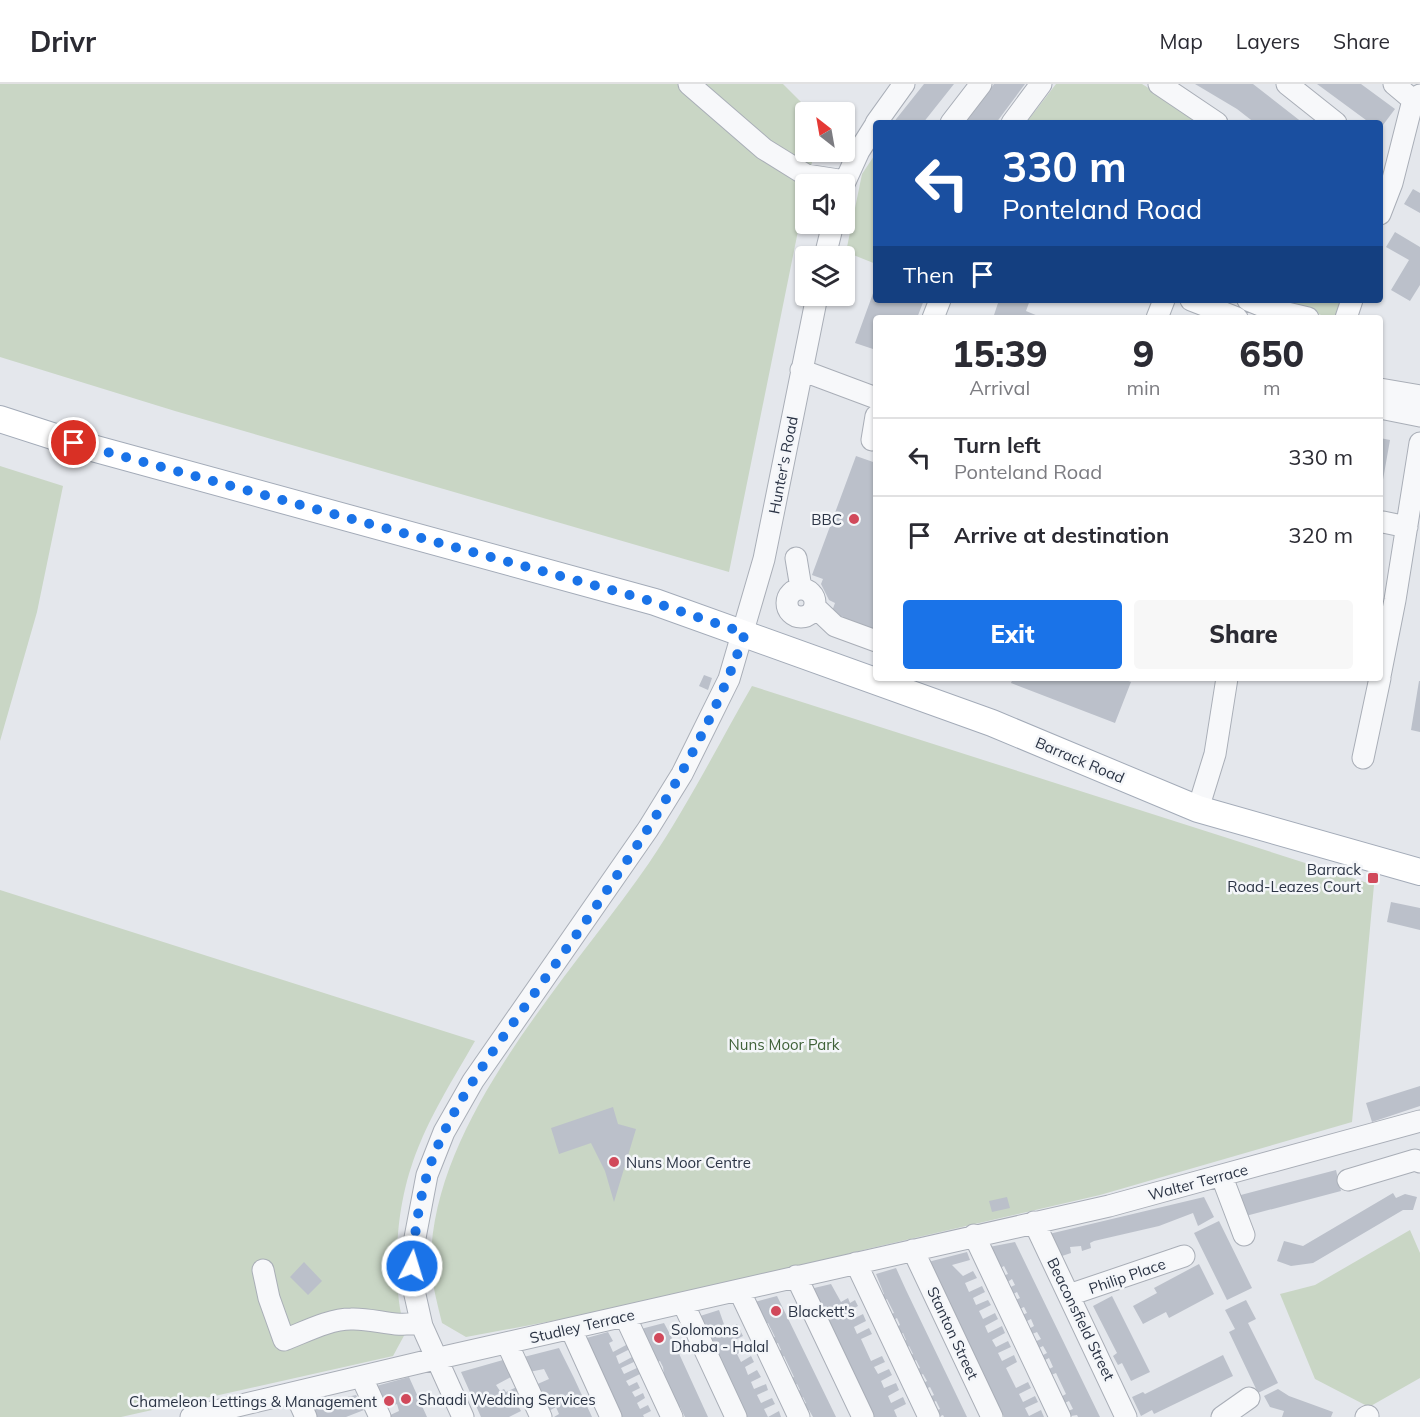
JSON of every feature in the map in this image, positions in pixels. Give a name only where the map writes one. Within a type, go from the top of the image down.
[{"type":"main road","name":"Barrack Road","points":[[0,419],[86,446],[655,602],[873,680]]},
{"type":"main road","name":"Barrack Road","points":[[877,681],[992,723],[1198,809],[1420,872]]},
{"type":"street","points":[[689,84],[764,149],[804,174]]},
{"type":"street","points":[[880,120],[904,84]]},
{"type":"street","points":[[953,120],[981,84]]},
{"type":"street","points":[[1014,120],[1041,84]]},
{"type":"street","points":[[1159,84],[1213,120]]},
{"type":"street","points":[[1287,84],[1332,120]]},
{"type":"street","points":[[1383,195],[1388,164],[1417,98],[1394,84]]},
{"type":"street","points":[[849,174],[873,131]]},
{"type":"street","points":[[1199,303],[1229,315]]},
{"type":"street","points":[[1254,303],[1274,314]]},
{"type":"street","name":"Hunter's Road","points":[[463,1417],[435,1359],[421,1322],[413,1286],[414,1243],[427,1175],[444,1132],[473,1081],[613,882],[667,798],[708,725],[729,679],[745,633],[764,559],[815,306]]},
{"type":"street","points":[[801,370],[873,397]]},
{"type":"street","points":[[1383,390],[1420,396]]},
{"type":"street","points":[[1383,409],[1420,416]]},
{"type":"street","points":[[872,440],[873,434]]},
{"type":"street","points":[[1383,660],[1420,443]]},
{"type":"street","points":[[1383,522],[1407,527]]},
{"type":"street","points":[[795,558],[801,588],[810,591],[815,598],[815,607],[835,626],[873,640]]},
{"type":"street","points":[[1198,809],[1215,754],[1225,681]]},
{"type":"street","points":[[1363,759],[1379,681]]},
{"type":"street","name":"Walter Terrace","points":[[974,1235],[1222,1177],[1420,1121]]},
{"type":"street","points":[[1348,1180],[1414,1161],[1420,1162]]},
{"type":"street","points":[[1222,1177],[1244,1235]]},
{"type":"street","name":"Beaconsfield Street","points":[[1034,1222],[1126,1417]]},
{"type":"street","points":[[974,1235],[1060,1417]]},
{"type":"street","name":"Studley Terrace","points":[[191,1417],[229,1413],[295,1393],[435,1359],[974,1235]]},
{"type":"street","name":"Stanton Street","points":[[913,1250],[992,1417]]},
{"type":"street","name":"Philip Place","points":[[1069,1295],[1184,1256]]},
{"type":"street","points":[[856,1263],[929,1417]]},
{"type":"street","points":[[263,1270],[269,1298],[284,1340],[338,1320],[364,1319],[405,1326],[421,1322]]},
{"type":"street","points":[[796,1276],[863,1417]]},
{"type":"street","points":[[739,1290],[799,1417]]},
{"type":"street","points":[[682,1303],[735,1417]]},
{"type":"street","points":[[625,1316],[672,1417]]},
{"type":"street","points":[[572,1329],[611,1417]]},
{"type":"street","points":[[507,1343],[541,1417]]},
{"type":"street","points":[[362,1378],[380,1417]]},
{"type":"street","points":[[295,1393],[306,1417]]},
{"type":"street","points":[[1222,1417],[1249,1398]]},
{"type":"green space","points":[[0,84],[783,84],[801,102],[795,102],[795,162],[812,162],[810,174],[795,174],[795,234],[797,234],[729,572],[175,411],[0,357]]},
{"type":"green space","points":[[1056,84],[1142,84],[1200,120],[1028,120]]},
{"type":"green space","points":[[873,158],[873,263],[855,256],[855,246],[847,246],[850,234],[855,234],[855,208],[862,174]]},
{"type":"green space","points":[[1286,303],[1344,303],[1341,315],[1321,315]]},
{"type":"green space","points":[[0,466],[63,486],[37,612],[0,741]]},
{"type":"green space","name":"Nuns Moor Park","points":[[752,686],[1374,885],[1352,1122],[1100,1195],[867,1249],[686,1296],[466,1337],[442,1323],[431,1268],[438,1207],[455,1154],[480,1102],[511,1051],[546,1001],[663,842]]},
{"type":"green space","points":[[0,890],[475,1041],[432,1118],[411,1167],[404,1193],[399,1222],[397,1274],[399,1303],[406,1332],[393,1356],[121,1417],[0,1417]]},
{"type":"green space","points":[[1410,1230],[1420,1253],[1420,1378],[1369,1407],[1315,1379],[1280,1294],[1315,1285]]},
{"type":"building","points":[[924,84],[954,84],[925,120],[895,120]]},
{"type":"building","points":[[994,84],[1025,84],[998,120],[967,120]]},
{"type":"building","points":[[1195,84],[1253,84],[1299,120],[1251,120]]},
{"type":"building","points":[[1317,84],[1361,84],[1395,109],[1383,125],[1383,120],[1366,120]]},
{"type":"building","points":[[1413,189],[1420,193],[1420,213],[1404,204]]},
{"type":"building","points":[[1395,232],[1420,247],[1420,285],[1410,301],[1391,290],[1409,260],[1386,247]]},
{"type":"building","points":[[873,293],[873,303],[923,303],[918,315],[873,315],[873,349],[855,343]]},
{"type":"building","points":[[998,303],[1029,303],[1026,311],[1036,315],[994,315]]},
{"type":"building","points":[[1383,439],[1390,440],[1383,480]]},
{"type":"building","name":"BBC","points":[[856,456],[873,462],[873,630],[831,614],[835,603],[829,600],[821,584],[823,579],[812,575]]},
{"type":"building","points":[[704,675],[712,678],[708,690],[699,686]]},
{"type":"building","points":[[1012,681],[1131,682],[1115,723],[1011,683]]},
{"type":"building","points":[[1420,681],[1420,732],[1411,730]]},
{"type":"building","points":[[1391,902],[1420,908],[1420,930],[1387,922]]},
{"type":"building","points":[[1420,1086],[1420,1106],[1372,1122],[1366,1103]]},
{"type":"building","name":"Nuns Moor Centre","points":[[613,1107],[618,1124],[636,1129],[614,1202],[605,1171],[591,1143],[559,1154],[551,1128]]},
{"type":"building","points":[[1336,1170],[1341,1191],[1242,1217],[1237,1196]]},
{"type":"building","points":[[1393,1193],[1396,1198],[1405,1194],[1417,1197],[1413,1210],[1403,1210],[1313,1263],[1291,1266],[1277,1261],[1284,1241],[1303,1246]]},
{"type":"building","points":[[1007,1197],[1010,1208],[992,1212],[989,1201]]},
{"type":"building","points":[[1204,1197],[1214,1217],[1198,1226],[1193,1213],[1159,1226],[1094,1241],[1090,1243],[1091,1248],[1082,1251],[1081,1246],[1070,1247],[1071,1253],[1056,1258],[1049,1234]]},
{"type":"building","points":[[1219,1221],[1252,1288],[1227,1300],[1194,1233]]},
{"type":"building","points":[[1015,1242],[1100,1417],[1078,1417],[1077,1415],[1065,1417],[1063,1413],[1073,1409],[1069,1401],[1058,1406],[1055,1400],[1066,1394],[1056,1373],[1046,1377],[1043,1372],[1053,1367],[1049,1358],[1039,1363],[1037,1358],[1047,1353],[1043,1346],[1033,1351],[1030,1344],[1041,1339],[1037,1332],[1027,1336],[1025,1331],[1034,1326],[1031,1319],[1021,1324],[1017,1317],[1027,1313],[1024,1307],[1017,1310],[1013,1301],[1020,1298],[1017,1292],[1007,1297],[1004,1290],[1015,1285],[1012,1279],[1006,1283],[1003,1276],[1008,1274],[1004,1266],[995,1271],[989,1247]]},
{"type":"building","points":[[967,1252],[970,1260],[952,1265],[963,1276],[973,1271],[977,1278],[965,1283],[969,1292],[982,1286],[985,1292],[973,1298],[976,1305],[988,1300],[991,1305],[979,1311],[983,1319],[995,1313],[998,1319],[985,1326],[988,1333],[1002,1326],[1005,1333],[992,1340],[996,1347],[1008,1341],[1011,1347],[998,1353],[1002,1361],[1014,1355],[1017,1362],[1006,1368],[1016,1388],[1028,1382],[1031,1388],[1019,1394],[1023,1402],[1035,1396],[1038,1402],[1025,1408],[1029,1416],[1041,1410],[1044,1417],[1004,1417],[928,1262]]},
{"type":"building","points":[[304,1262],[322,1281],[308,1295],[290,1277]]},
{"type":"building","points":[[1199,1264],[1214,1294],[1169,1318],[1166,1312],[1143,1324],[1133,1306],[1157,1293],[1154,1288]]},
{"type":"building","points":[[896,1268],[967,1417],[944,1417],[943,1415],[938,1417],[930,1413],[940,1409],[936,1401],[926,1405],[923,1400],[934,1395],[930,1387],[919,1392],[917,1386],[927,1381],[923,1374],[914,1378],[911,1372],[920,1368],[916,1360],[907,1365],[904,1359],[913,1354],[909,1346],[902,1350],[899,1343],[906,1340],[903,1333],[894,1337],[891,1330],[900,1325],[897,1318],[888,1323],[885,1317],[894,1313],[887,1299],[882,1302],[879,1296],[884,1294],[876,1274]]},
{"type":"building","points":[[831,1284],[841,1302],[848,1298],[850,1303],[855,1300],[858,1306],[847,1312],[851,1320],[863,1314],[866,1321],[854,1327],[857,1334],[869,1328],[872,1334],[861,1339],[871,1361],[882,1356],[885,1362],[874,1367],[878,1374],[889,1369],[892,1375],[881,1381],[884,1388],[896,1383],[899,1390],[888,1396],[891,1403],[903,1397],[906,1404],[894,1410],[897,1417],[872,1417],[810,1289]]},
{"type":"building","points":[[777,1296],[836,1417],[813,1417],[809,1410],[800,1415],[796,1408],[806,1403],[803,1397],[794,1401],[790,1395],[800,1390],[797,1384],[787,1388],[784,1382],[794,1377],[784,1356],[774,1361],[771,1354],[781,1350],[778,1343],[768,1347],[765,1341],[775,1337],[768,1323],[758,1327],[747,1304]]},
{"type":"building","points":[[1112,1296],[1150,1372],[1131,1381],[1122,1363],[1118,1365],[1113,1356],[1117,1353],[1093,1306]]},
{"type":"building","points":[[1246,1300],[1256,1319],[1248,1323],[1278,1383],[1258,1393],[1229,1332],[1235,1329],[1225,1310]]},
{"type":"building","points":[[719,1310],[726,1330],[737,1324],[743,1336],[733,1341],[736,1347],[744,1343],[747,1349],[737,1354],[741,1362],[751,1356],[754,1362],[745,1367],[748,1375],[757,1370],[761,1377],[751,1382],[754,1389],[766,1384],[768,1390],[757,1395],[761,1403],[772,1398],[775,1404],[764,1409],[768,1417],[744,1417],[697,1317]]},
{"type":"building","points":[[664,1323],[708,1417],[685,1417],[680,1407],[673,1410],[657,1377],[664,1374],[663,1367],[660,1361],[655,1363],[637,1330]]},
{"type":"building","points":[[608,1332],[613,1341],[609,1343],[613,1352],[628,1344],[630,1349],[616,1356],[619,1364],[634,1356],[636,1361],[621,1368],[624,1374],[639,1367],[642,1373],[626,1381],[629,1386],[637,1382],[640,1388],[632,1392],[635,1397],[643,1393],[645,1398],[637,1403],[640,1409],[648,1405],[651,1411],[643,1415],[644,1417],[622,1417],[583,1339]]},
{"type":"building","points":[[559,1348],[592,1417],[554,1417],[559,1414],[556,1407],[545,1413],[543,1407],[554,1402],[551,1396],[539,1401],[533,1386],[549,1379],[544,1369],[524,1373],[516,1359]]},
{"type":"building","points":[[1223,1355],[1233,1376],[1154,1414],[1152,1410],[1141,1416],[1132,1397],[1143,1392],[1145,1394]]},
{"type":"building","points":[[503,1360],[511,1377],[496,1385],[500,1391],[504,1389],[506,1392],[517,1387],[524,1401],[517,1404],[521,1411],[509,1417],[481,1417],[461,1372]]},
{"type":"building","points":[[409,1377],[427,1417],[386,1417],[399,1411],[397,1404],[379,1410],[369,1388]]},
{"type":"building","points":[[1278,1389],[1289,1396],[1333,1412],[1331,1417],[1282,1417],[1284,1411],[1270,1407],[1264,1396]]},
{"type":"building","points":[[356,1395],[364,1410],[346,1417],[313,1417],[308,1406]]},
{"type":"building","points":[[779,1411],[781,1417],[768,1417]]},
{"type":"place","name":"BBC","points":[[854,519]]},
{"type":"place","name":"Barrack Road-Leazes Court","points":[[1373,878]]},
{"type":"place","name":"Nuns Moor Centre","points":[[614,1162]]},
{"type":"place","name":"Blackett's","points":[[776,1311]]},
{"type":"place","name":"Solomons Dhaba - Halal","points":[[659,1338]]},
{"type":"place","name":"Shaadi Wedding Services","points":[[406,1399]]},
{"type":"place","name":"Chameleon Lettings & Management","points":[[389,1401]]},
{"type":"route","points":[[74,443],[655,602],[745,633],[729,679],[708,725],[658,814],[613,882],[480,1070],[444,1132],[427,1175],[412,1266]]}]
